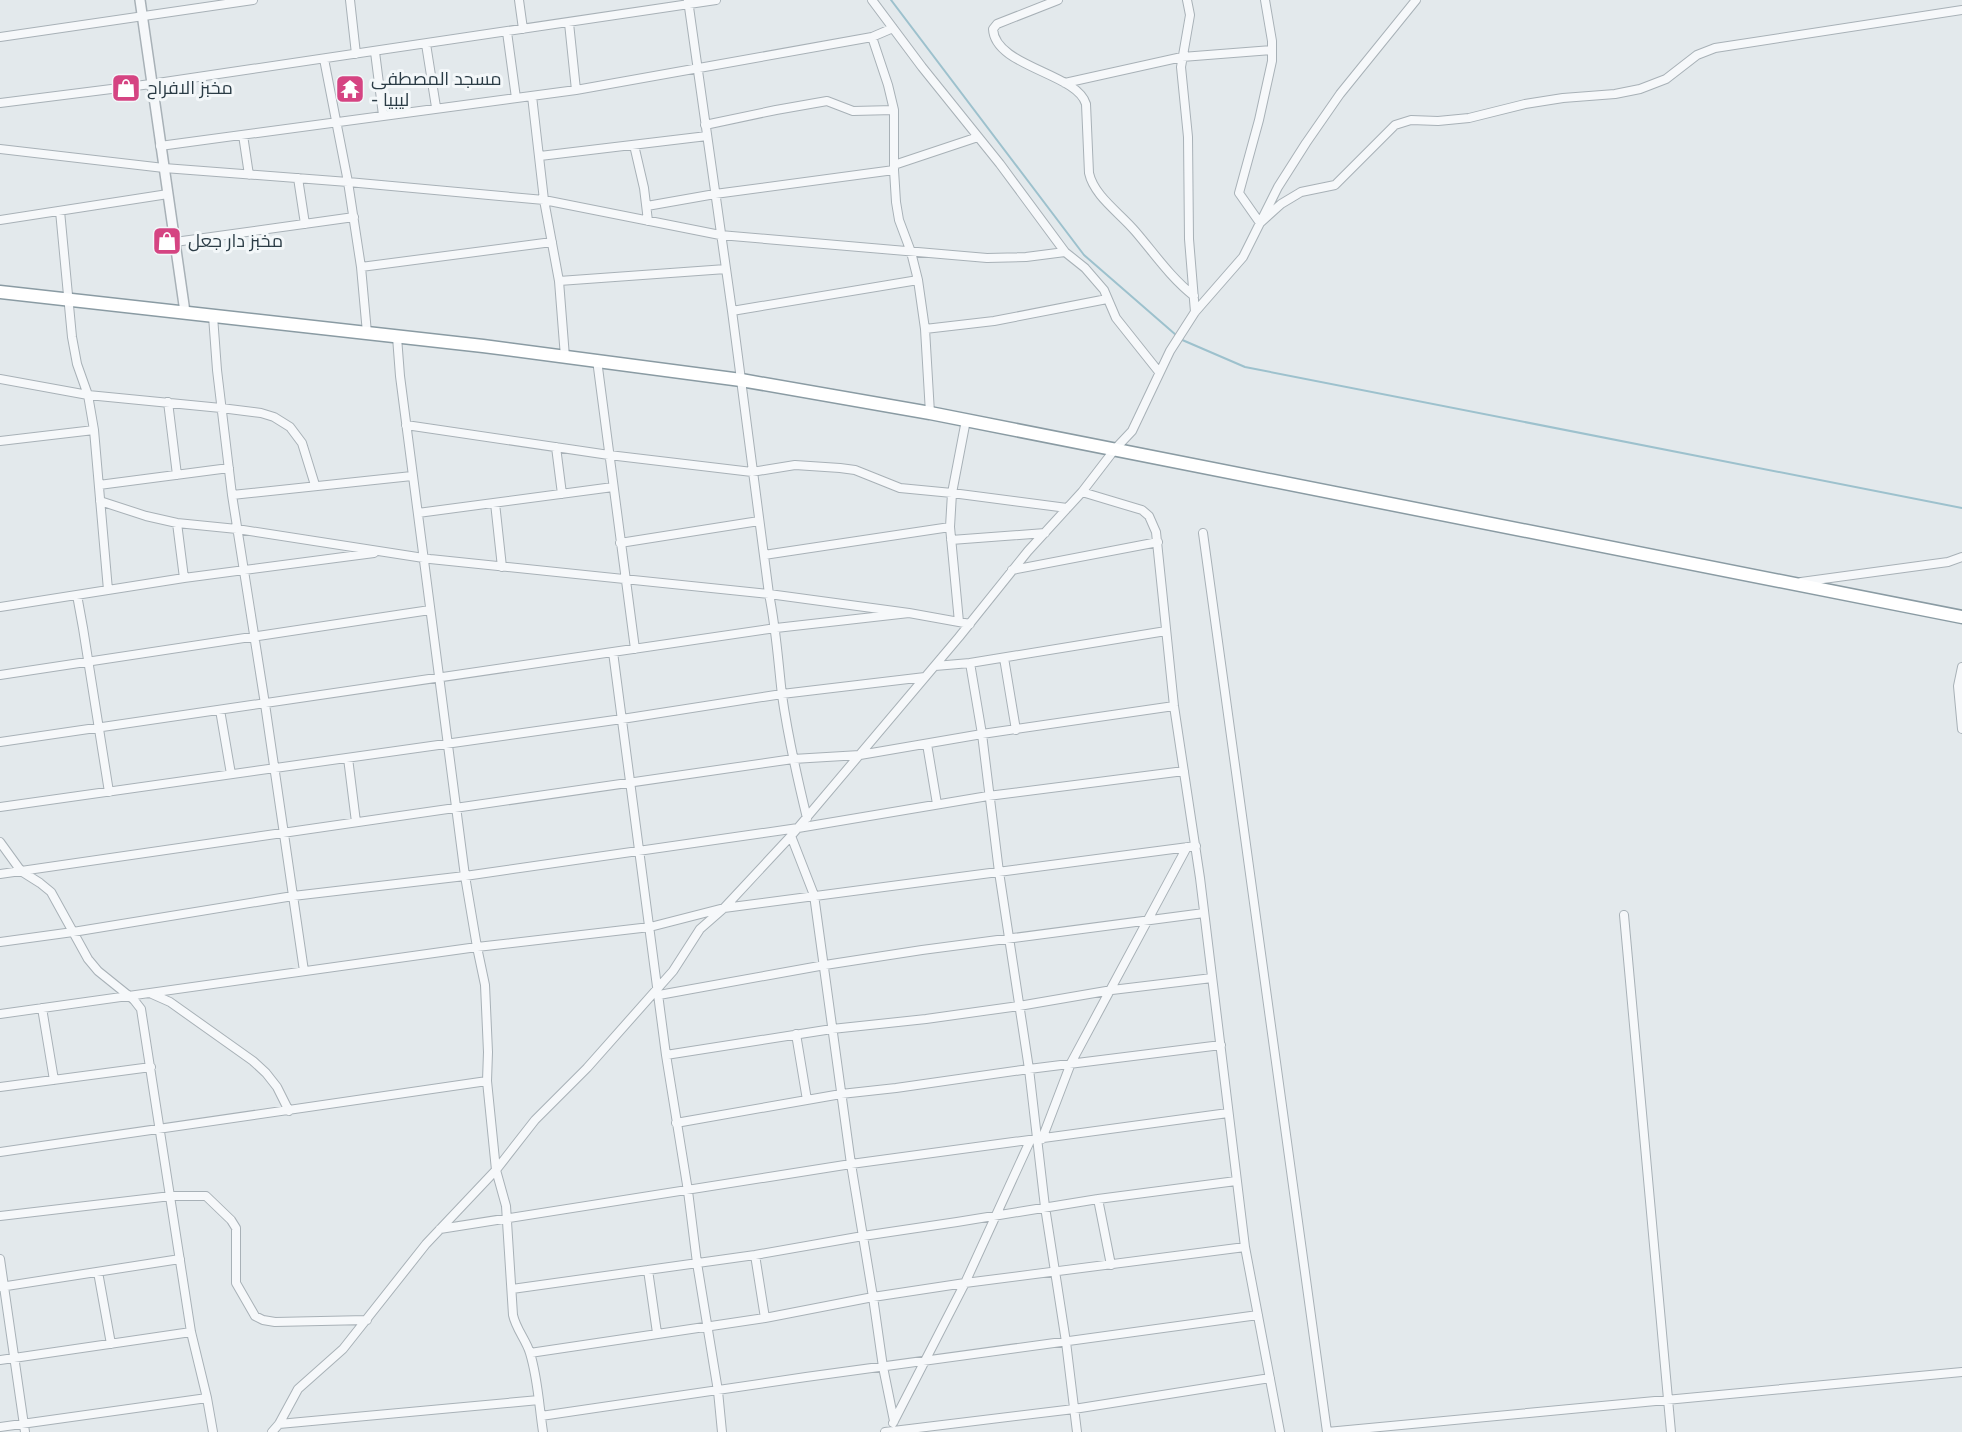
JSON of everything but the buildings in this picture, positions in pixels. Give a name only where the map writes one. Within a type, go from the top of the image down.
[{"type":"highway","points":[[0,292],[597,360],[741,380],[930,413],[1962,617]]},
{"type":"street","points":[[140,0],[185,312]]},
{"type":"street","points":[[0,37],[252,0]]},
{"type":"street","points":[[350,0],[356,54]]},
{"type":"street","points":[[519,0],[523,29]]},
{"type":"street","points":[[0,103],[375,52],[568,23],[688,2],[716,0]]},
{"type":"street","points":[[872,0],[1000,164],[1065,252],[1085,268],[1104,290],[1116,318],[1159,372]]},
{"type":"street","points":[[1028,0],[1032,10]]},
{"type":"street","points":[[1058,0],[997,24],[993,29],[994,36],[1002,47],[1018,59],[1082,94],[1086,104],[1091,181],[1168,273],[1194,296]]},
{"type":"street","points":[[1187,0],[1189,20],[1182,57],[1182,85],[1188,136],[1189,220],[1195,312]]},
{"type":"street","points":[[1260,223],[1239,193],[1259,120],[1272,50],[1265,0]]},
{"type":"street","points":[[272,1432],[279,1424],[298,1389],[343,1350],[409,1264],[496,1170],[535,1120],[658,991],[700,929],[724,908],[807,818],[970,624],[1012,570],[1082,492],[1114,449],[1135,426],[1159,372],[1195,312],[1244,257],[1278,187],[1320,122],[1396,22],[1416,0]]},
{"type":"street","points":[[688,2],[769,594],[776,628],[782,694],[793,759],[807,818]]},
{"type":"street","points":[[1260,223],[1281,204],[1301,192],[1335,184],[1395,125],[1401,122],[1469,118],[1525,104],[1628,92],[1666,79],[1697,55],[1715,48],[1962,10]]},
{"type":"street","points":[[568,23],[576,90]]},
{"type":"street","points":[[160,146],[436,107],[576,90],[872,37],[893,28]]},
{"type":"street","points":[[507,32],[516,98]]},
{"type":"street","points":[[872,37],[894,110],[894,168],[899,220],[918,280],[925,329],[930,413]]},
{"type":"street","points":[[426,44],[436,107]]},
{"type":"street","points":[[1065,83],[1182,57],[1272,50]]},
{"type":"street","points":[[375,52],[383,115]]},
{"type":"street","points":[[324,59],[354,218],[367,333]]},
{"type":"street","points":[[532,96],[544,200],[559,281],[565,357]]},
{"type":"street","points":[[705,125],[827,101],[853,111],[894,110]]},
{"type":"street","points":[[243,135],[249,175]]},
{"type":"street","points":[[540,156],[707,136]]},
{"type":"street","points":[[647,207],[715,194],[894,168],[978,137]]},
{"type":"street","points":[[634,145],[648,221]]},
{"type":"street","points":[[0,149],[164,168],[544,200],[720,235],[999,259],[1065,252]]},
{"type":"street","points":[[298,178],[305,224]]},
{"type":"street","points":[[0,220],[168,194]]},
{"type":"street","points":[[60,211],[72,337],[88,395],[94,430],[108,590]]},
{"type":"street","points":[[175,242],[354,218]]},
{"type":"street","points":[[361,267],[552,242]]},
{"type":"street","points":[[559,281],[726,269]]},
{"type":"street","points":[[732,311],[918,280]]},
{"type":"street","points":[[925,329],[994,321],[1107,298]]},
{"type":"street","points":[[213,316],[232,495],[255,635],[304,971]]},
{"type":"street","points":[[397,337],[438,678],[465,876],[485,985],[487,1082],[496,1170],[506,1206],[515,1322],[530,1353],[543,1432]]},
{"type":"street","points":[[597,360],[635,649]]},
{"type":"street","points":[[0,379],[88,395],[221,408],[274,417],[290,427],[302,443],[315,485]]},
{"type":"street","points":[[168,402],[177,475]]},
{"type":"street","points":[[959,622],[950,527],[952,493],[966,420]]},
{"type":"street","points":[[406,425],[752,472],[795,465],[840,468],[855,470],[900,488],[1067,508]]},
{"type":"street","points":[[0,441],[94,430]]},
{"type":"street","points":[[556,447],[562,494]]},
{"type":"street","points":[[99,484],[229,468]]},
{"type":"street","points":[[232,495],[412,476]]},
{"type":"street","points":[[418,513],[613,487]]},
{"type":"street","points":[[1082,492],[1142,510],[1153,523],[1158,542],[1191,847],[1204,913],[1236,1182],[1245,1247],[1280,1432]]},
{"type":"street","points":[[100,501],[177,523],[237,529],[423,558],[769,594],[909,613],[970,624]]},
{"type":"street","points":[[495,503],[502,567]]},
{"type":"street","points":[[620,543],[759,521]]},
{"type":"street","points":[[177,523],[184,578]]},
{"type":"street","points":[[764,555],[950,527]]},
{"type":"street","points":[[951,540],[1045,533]]},
{"type":"street","points":[[1203,533],[1327,1432],[1962,1372]]},
{"type":"street","points":[[1012,570],[1158,542]]},
{"type":"street","points":[[0,607],[184,578],[384,552]]},
{"type":"street","points":[[1793,583],[1948,562],[1962,557]]},
{"type":"street","points":[[77,595],[109,792]]},
{"type":"street","points":[[0,675],[430,610]]},
{"type":"street","points":[[0,742],[776,628],[909,613]]},
{"type":"street","points":[[934,666],[970,663],[1166,632]]},
{"type":"street","points":[[613,652],[666,1055],[718,1391],[722,1432]]},
{"type":"street","points":[[1004,657],[1016,730]]},
{"type":"street","points":[[970,663],[1029,1068],[1036,1140],[1077,1432]]},
{"type":"street","points":[[1962,668],[1958,686],[1962,729]]},
{"type":"street","points":[[0,807],[622,719],[782,694],[925,677]]},
{"type":"street","points":[[0,874],[793,759],[860,755],[982,734],[1174,706]]},
{"type":"street","points":[[220,710],[231,774]]},
{"type":"street","points":[[927,744],[937,804]]},
{"type":"street","points":[[348,758],[356,822]]},
{"type":"street","points":[[0,942],[73,933],[293,896],[465,876],[639,849],[798,828],[988,796],[1184,771]]},
{"type":"street","points":[[791,836],[814,895],[851,1164],[883,1367],[894,1421]]},
{"type":"street","points":[[0,842],[21,871],[51,892],[73,933],[98,971],[134,1000],[141,1009],[191,1332],[213,1432]]},
{"type":"street","points":[[0,1014],[477,947],[650,927],[724,908],[814,895],[1191,847]]},
{"type":"street","points":[[887,1432],[965,1283],[996,1216],[1036,1140],[1071,1063],[1148,920],[1191,847]]},
{"type":"street","points":[[658,991],[1009,938],[1204,913]]},
{"type":"street","points":[[1624,915],[1671,1432]]},
{"type":"street","points":[[666,1055],[832,1029],[1019,1006],[1112,990],[1212,978]]},
{"type":"street","points":[[150,993],[170,1002],[234,1046],[260,1067],[277,1087],[289,1111]]},
{"type":"street","points":[[42,1008],[54,1080]]},
{"type":"street","points":[[796,1035],[807,1100]]},
{"type":"street","points":[[676,1123],[841,1094],[1221,1045]]},
{"type":"street","points":[[0,1087],[151,1067]]},
{"type":"street","points":[[0,1152],[487,1082]]},
{"type":"street","points":[[440,1229],[851,1164],[1228,1113]]},
{"type":"street","points":[[512,1289],[755,1255],[1098,1199],[1236,1182]]},
{"type":"street","points":[[0,1216],[171,1196],[206,1196],[234,1223],[236,1284],[255,1316],[275,1322],[367,1320]]},
{"type":"street","points":[[1098,1199],[1111,1265]]},
{"type":"street","points":[[530,1353],[765,1318],[873,1297],[965,1283],[1245,1247]]},
{"type":"street","points":[[755,1255],[765,1318]]},
{"type":"street","points":[[0,1259],[2,1287],[10,1322],[24,1428]]},
{"type":"street","points":[[2,1287],[180,1259]]},
{"type":"street","points":[[648,1270],[657,1333]]},
{"type":"street","points":[[98,1272],[111,1344]]},
{"type":"street","points":[[541,1416],[1258,1315]]},
{"type":"street","points":[[0,1360],[191,1332]]},
{"type":"street","points":[[887,1432],[1074,1409],[1270,1378]]},
{"type":"street","points":[[0,1427],[24,1428],[207,1398]]},
{"type":"street","points":[[279,1424],[539,1400]]},
{"type":"waterway","points":[[891,0],[1084,255],[1176,335]]},
{"type":"waterway","points":[[1180,339],[1245,367],[1962,508]]},
{"type":"place","name":"مخبز الافراح","points":[[126,88]]},
{"type":"place","name":"مسجد المصطفى - ليبيا","points":[[350,89]]},
{"type":"place","name":"مخبز دار جعل","points":[[167,241]]}]
